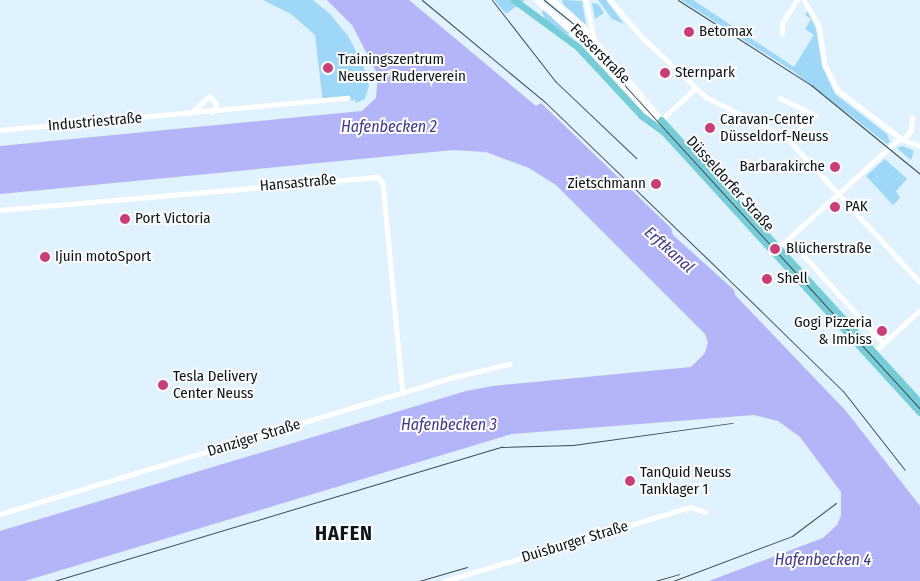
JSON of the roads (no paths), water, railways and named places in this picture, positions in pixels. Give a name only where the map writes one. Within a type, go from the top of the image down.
[{"type":"main road","name":"Fesserstraße","points":[[514,0],[567,38],[600,70],[642,116],[664,132]]},
{"type":"main road","name":"Düsseldorfer Straße","points":[[537,0],[558,17],[599,60],[664,132],[920,403]]},
{"type":"main road","name":"Düsseldorfer Straße","points":[[552,0],[559,3],[593,39],[661,120],[776,250]]},
{"type":"main road","name":"Düsseldorfer Straße","points":[[872,353],[920,412]]},
{"type":"street","points":[[586,0],[599,60]]},
{"type":"street","points":[[610,0],[643,38],[696,88],[727,110],[790,140],[920,282]]},
{"type":"street","points":[[782,34],[782,23],[797,0]]},
{"type":"street","points":[[804,0],[819,26],[825,66],[832,82],[845,97],[902,139],[920,146]]},
{"type":"street","points":[[558,17],[593,39]]},
{"type":"street","points":[[661,120],[696,88]]},
{"type":"street","points":[[190,114],[209,96],[217,104],[213,112]]},
{"type":"street","name":"Industriestraße","points":[[0,130],[213,112],[348,98]]},
{"type":"street","points":[[780,98],[815,114],[790,140]]},
{"type":"street","points":[[776,250],[902,139],[911,130],[912,118]]},
{"type":"street","name":"Hansastraße","points":[[0,210],[378,177],[383,187],[403,393]]},
{"type":"street","name":"Düsseldorfer Straße","points":[[789,239],[884,343]]},
{"type":"street","points":[[872,353],[920,310]]},
{"type":"street","name":"Danziger Straße","points":[[0,514],[403,393],[509,364]]},
{"type":"street","name":"Duisburger Straße","points":[[445,581],[690,507],[704,512]]},
{"type":"water","points":[[327,0],[409,0],[536,106],[541,103],[671,228],[673,235],[734,290],[735,295],[846,411],[920,506],[920,581],[709,581],[823,538],[837,525],[841,516],[841,492],[800,437],[778,421],[754,415],[512,434],[25,581],[0,581],[0,531],[466,391],[493,386],[691,367],[705,353],[708,342],[705,334],[556,185],[529,168],[486,152],[453,150],[0,194],[0,146],[362,111],[376,98],[378,75],[352,25]]},
{"type":"tram line","points":[[544,0],[581,30],[627,88],[920,409]]},
{"type":"railway","points":[[422,0],[545,102],[725,276],[843,391],[905,470]]},
{"type":"railway","points":[[492,0],[555,81],[636,158]]},
{"type":"railway","points":[[678,0],[811,85],[920,174]]},
{"type":"railway","points":[[54,581],[502,447],[573,445],[732,423]]},
{"type":"railway","points":[[673,581],[792,536],[836,503]]},
{"type":"railway","points":[[419,581],[467,567]]},
{"type":"railway","points":[[655,581],[679,574]]},
{"type":"place","name":"Betomax","points":[[689,32]]},
{"type":"place","name":"Trainingszentrum Neusser Ruderverein","points":[[328,68]]},
{"type":"place","name":"Sternpark","points":[[665,73]]},
{"type":"place","name":"Caravan-Center Düsseldorf-Neuss","points":[[710,128]]},
{"type":"place","name":"Barbarakirche","points":[[835,167]]},
{"type":"place","name":"Zietschmann","points":[[656,184]]},
{"type":"place","name":"PAK","points":[[835,207]]},
{"type":"place","name":"Port Victoria","points":[[125,219]]},
{"type":"place","name":"Blücherstraße","points":[[775,249]]},
{"type":"place","name":"Ijuin motoSport","points":[[45,257]]},
{"type":"place","name":"Shell","points":[[767,279]]},
{"type":"place","name":"Gogi Pizzeria & Imbiss","points":[[882,331]]},
{"type":"place","name":"Tesla Delivery Center Neuss","points":[[163,385]]},
{"type":"place","name":"TanQuid Neuss Tanklager 1","points":[[630,481]]},
{"type":"district","name":"HAFEN","points":[[344,533]]},
{"type":"water label","name":"Hafenbecken 2","points":[[389,127]]},
{"type":"water label","name":"Erftkanal","points":[[669,250]]},
{"type":"water label","name":"Hafenbecken 3","points":[[449,425]]},
{"type":"water label","name":"Hafenbecken 4","points":[[823,560]]}]
